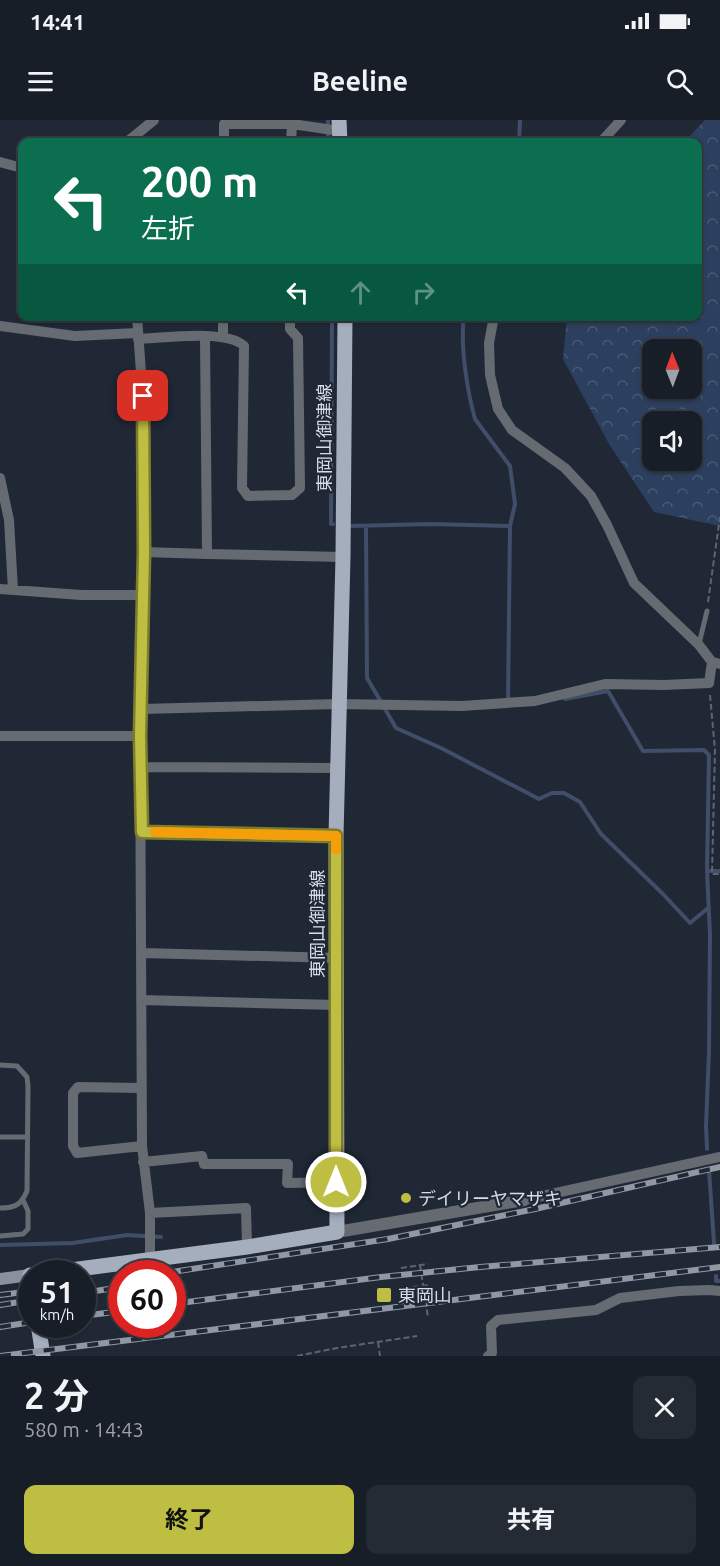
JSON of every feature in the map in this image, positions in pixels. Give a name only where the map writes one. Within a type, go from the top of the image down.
[{"type":"main road","name":"東岡山御津線","points":[[338,1232],[336,836],[343,557],[345,321]]},
{"type":"main road","points":[[96,1267],[248,1247],[338,1232]]},
{"type":"main road","points":[[0,1280],[18,1278]]},
{"type":"main road","points":[[40,1338],[43,1356]]},
{"type":"street","points":[[132,138],[154,120]]},
{"type":"street","points":[[605,138],[621,120]]},
{"type":"street","points":[[224,138],[224,124],[291,124],[335,130]]},
{"type":"street","points":[[291,124],[291,138]]},
{"type":"street","points":[[0,162],[18,167]]},
{"type":"street","points":[[137,321],[144,415],[140,736],[141,1088],[143,1162],[150,1213],[150,1259]]},
{"type":"street","points":[[223,321],[223,336]]},
{"type":"street","points":[[0,326],[75,336],[223,336],[238,340],[244,346],[242,488],[248,496],[292,495],[300,488],[298,338],[290,329],[290,321]]},
{"type":"street","points":[[142,709],[338,704],[415,706],[510,703],[536,700],[605,684],[709,683],[716,663],[634,583],[591,496],[565,468],[512,430],[498,409],[490,375],[489,343],[493,321]]},
{"type":"street","points":[[205,336],[207,554]]},
{"type":"street","points":[[0,478],[9,520],[13,558],[13,590]]},
{"type":"street","points":[[144,552],[343,557]]},
{"type":"street","points":[[0,590],[81,595],[143,595]]},
{"type":"street","points":[[0,736],[140,736]]},
{"type":"street","points":[[141,767],[337,768]]},
{"type":"street","points":[[142,832],[336,836]]},
{"type":"street","points":[[142,953],[337,958]]},
{"type":"street","points":[[141,1000],[337,1005]]},
{"type":"street","points":[[141,1088],[78,1087],[73,1093],[73,1146],[77,1153],[142,1146]]},
{"type":"street","points":[[143,1162],[202,1156],[204,1164],[288,1164],[287,1182],[336,1182]]},
{"type":"street","points":[[338,1232],[524,1200],[720,1157]]},
{"type":"street","points":[[150,1213],[246,1208],[248,1247]]},
{"type":"street","points":[[489,1356],[492,1353],[491,1326],[498,1320],[596,1310],[620,1298],[680,1291],[720,1291]]},
{"type":"lane","points":[[699,645],[707,611]]},
{"type":"lane","points":[[0,1065],[17,1066],[27,1077],[28,1086],[27,1191],[17,1207],[0,1208]]},
{"type":"lane","points":[[0,1137],[27,1137]]},
{"type":"lane","points":[[0,1236],[16,1236],[28,1229],[28,1211],[23,1200]]},
{"type":"path","points":[[707,611],[720,517]]},
{"type":"path","points":[[709,683],[715,750],[711,874],[720,874]]},
{"type":"path","points":[[401,1268],[428,1264]]},
{"type":"path","points":[[420,1265],[428,1317]]},
{"type":"path","points":[[404,1288],[429,1285]]},
{"type":"path","points":[[297,1356],[417,1336]]},
{"type":"path","points":[[378,1342],[380,1356]]},
{"type":"green space","points":[[705,120],[720,120],[720,526],[654,512],[609,444],[563,359],[567,321],[702,321],[702,138],[688,138]]},
{"type":"waterway","points":[[328,120],[328,138]]},
{"type":"waterway","points":[[519,138],[520,120]]},
{"type":"waterway","points":[[332,321],[331,524],[333,524]]},
{"type":"waterway","points":[[464,321],[465,368],[475,419],[510,466],[515,504],[510,526],[508,701]]},
{"type":"waterway","points":[[350,526],[430,524],[510,526]]},
{"type":"waterway","points":[[366,526],[367,678],[381,702]]},
{"type":"waterway","points":[[565,699],[608,691],[643,751],[704,750],[709,755],[707,871],[710,935],[707,1149]]},
{"type":"waterway","points":[[385,709],[396,728],[441,748],[539,799],[552,793],[564,793],[580,802],[601,834],[690,923],[708,908]]},
{"type":"waterway","points":[[707,871],[720,871]]},
{"type":"waterway","points":[[709,1170],[714,1243]]},
{"type":"waterway","points":[[0,1245],[73,1243],[127,1235],[161,1237]]},
{"type":"waterway","points":[[716,1276],[716,1281],[720,1281]]},
{"type":"railway","points":[[186,1270],[388,1239],[535,1209],[720,1167]]},
{"type":"railway","points":[[186,1302],[381,1277],[720,1247]]},
{"type":"railway","points":[[0,1356],[720,1267]]},
{"type":"railway","points":[[96,1291],[108,1289]]},
{"type":"railway","points":[[0,1295],[18,1293]]},
{"type":"railway","points":[[0,1305],[18,1302]]},
{"type":"railway","points":[[96,1314],[108,1313]]},
{"type":"railway","points":[[0,1327],[18,1324]]},
{"type":"slow traffic","points":[[155,832],[336,836],[336,850]]},
{"type":"place","name":"デイリーヤマザキ","points":[[406,1198]]},
{"type":"place","name":"東岡山","points":[[384,1295]]},
{"type":"route","points":[[143,396],[144,552],[140,736],[142,832],[336,836],[336,1182]]}]
